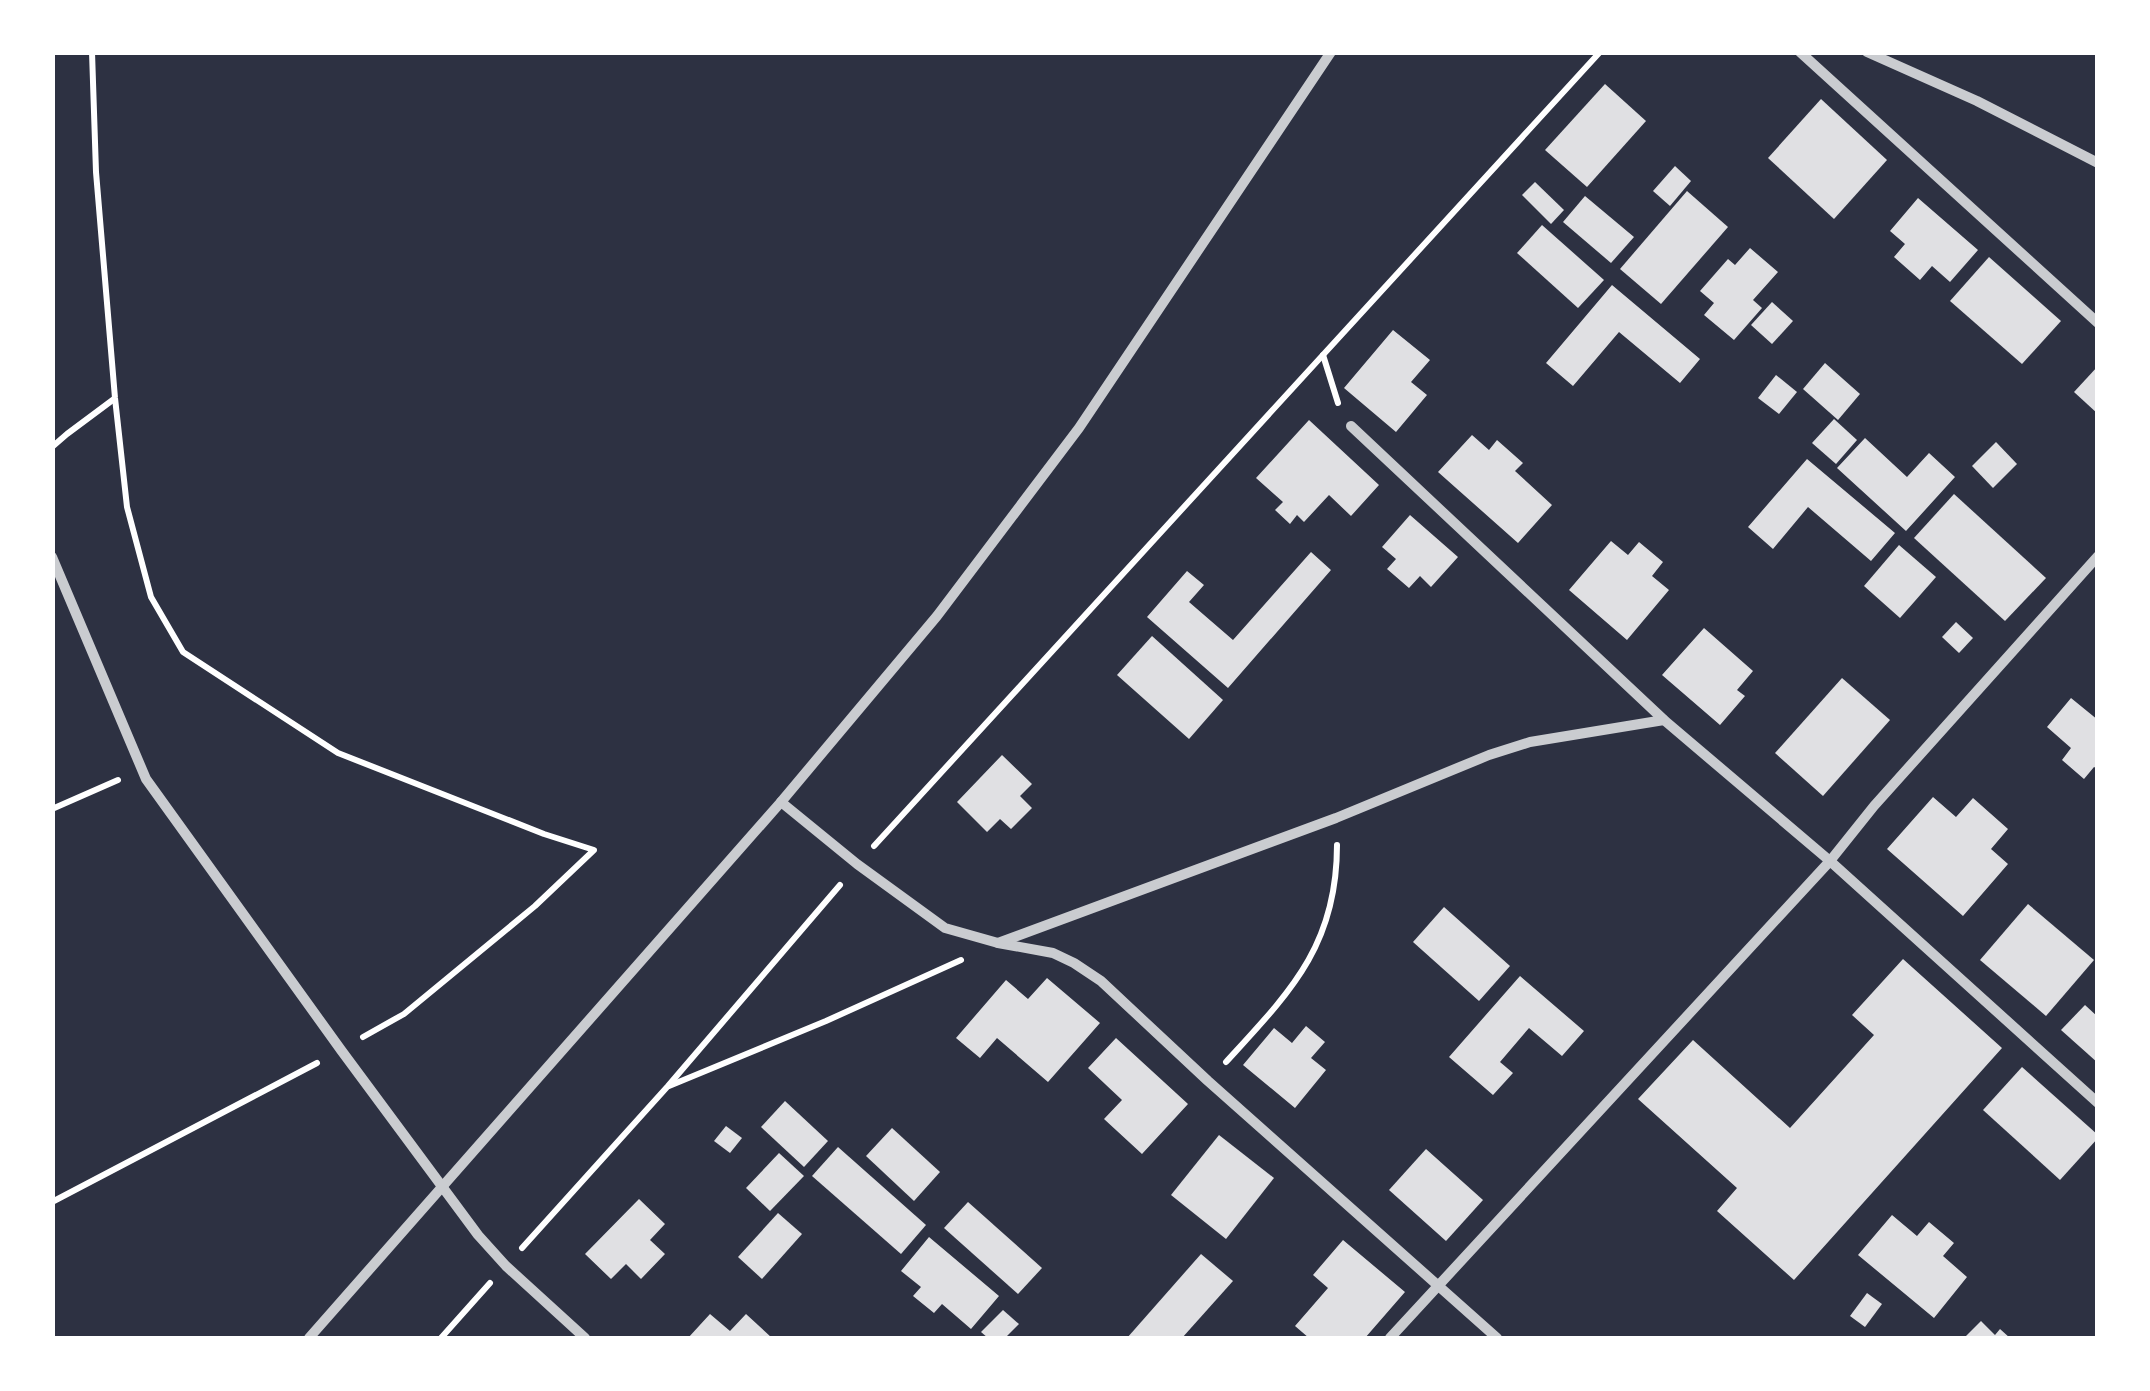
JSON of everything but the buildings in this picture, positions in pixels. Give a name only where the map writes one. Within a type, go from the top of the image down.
[{"type":"street","points":[[309,1338],[781,802],[937,616],[1078,428],[1331,52]]},
{"type":"street","points":[[1800,52],[2098,323]]},
{"type":"street","points":[[1867,52],[1978,101],[2098,163]]},
{"type":"street","points":[[1351,426],[1664,720],[1830,861],[2098,1103]]},
{"type":"street","points":[[1390,1338],[1830,861],[1874,806],[2098,556]]},
{"type":"street","points":[[52,557],[146,779],[478,1235],[585,1338]]},
{"type":"street","points":[[998,943],[1336,818],[1489,755],[1530,742],[1664,720]]},
{"type":"street","points":[[781,802],[857,864],[946,928],[1053,954],[1101,981],[1208,1082],[1497,1338]]},
{"type":"path","points":[[52,1202],[404,1014],[534,906],[594,850],[338,753],[182,652],[151,597],[127,506],[96,172],[92,52]]},
{"type":"path","points":[[441,1338],[668,1086],[857,864],[1600,52]]},
{"type":"path","points":[[1324,355],[1337,400],[1351,426]]},
{"type":"path","points":[[52,448],[115,398]]},
{"type":"path","points":[[52,809],[142,770]]},
{"type":"path","points":[[1208,1082],[1282,1001],[1301,975],[1324,928],[1336,880],[1336,818]]},
{"type":"path","points":[[668,1086],[826,1021],[998,943]]}]
